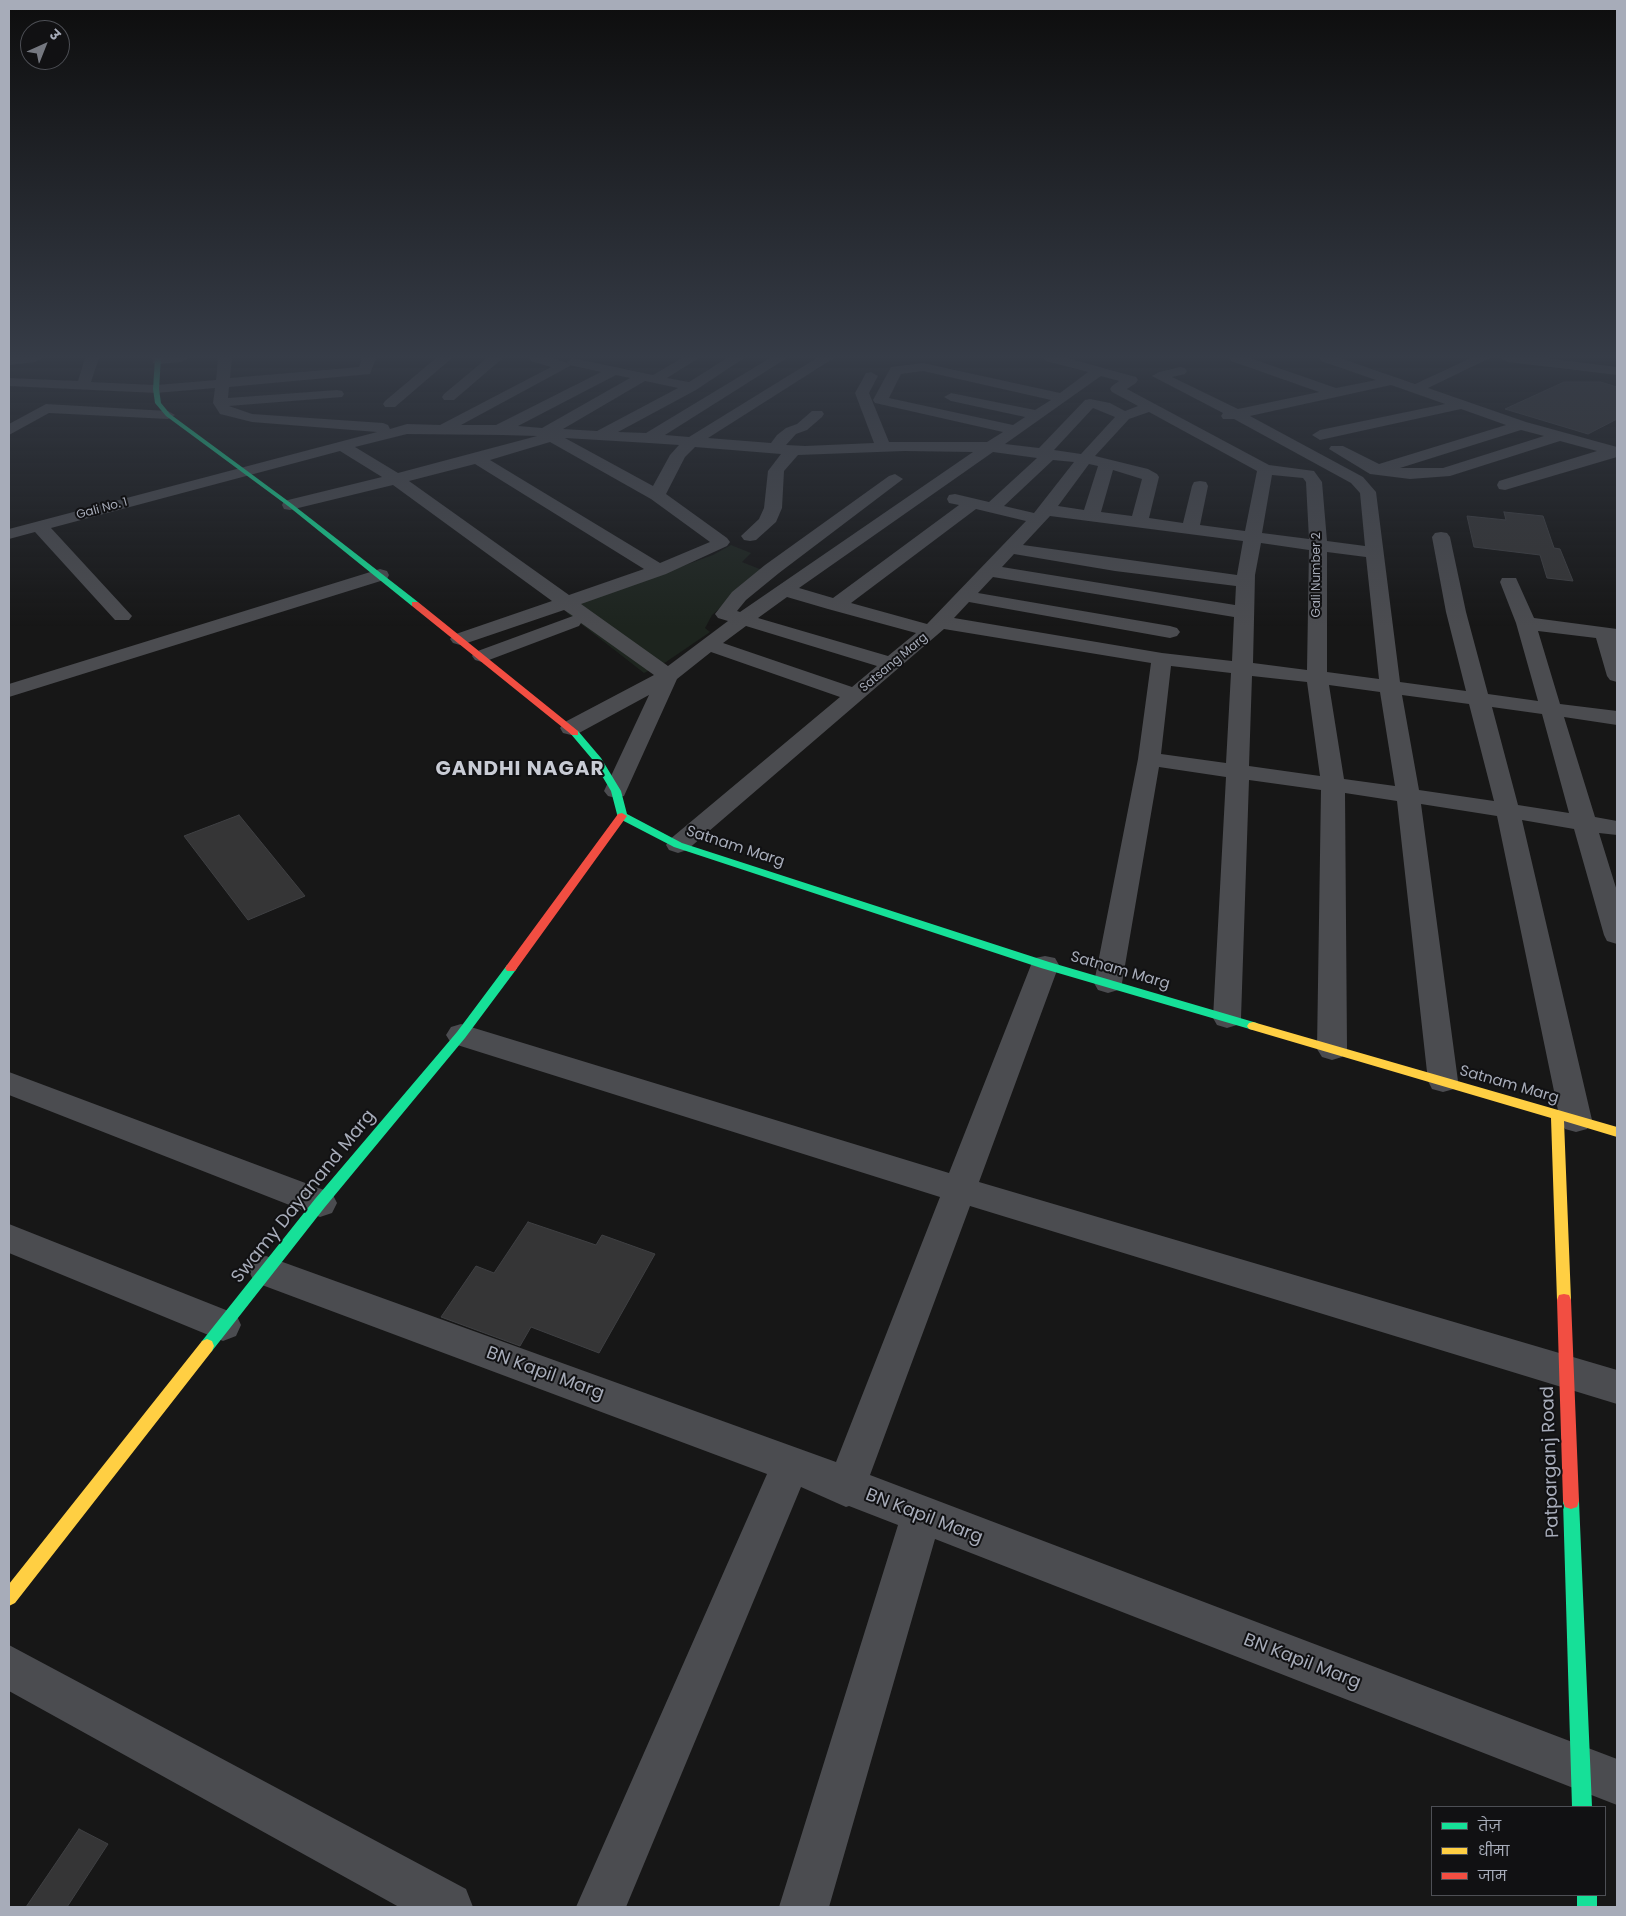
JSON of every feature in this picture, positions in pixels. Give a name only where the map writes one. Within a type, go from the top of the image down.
[{"type":"street","points":[[213,447],[290,505],[571,728],[596,758],[616,791],[622,816]]},
{"type":"street","name":"Gali No. 1","points":[[9,534],[240,467],[335,447]]},
{"type":"street","points":[[344,447],[396,479],[668,676]]},
{"type":"street","points":[[290,505],[477,459],[512,447]]},
{"type":"street","points":[[460,639],[659,570],[716,546],[720,542],[657,495],[575,447]]},
{"type":"street","points":[[657,495],[678,454],[685,447]]},
{"type":"street","name":"Gali No. 1","points":[[757,447],[842,451],[871,447]]},
{"type":"street","name":"Gali No. 1","points":[[885,447],[901,459],[959,447]]},
{"type":"street","points":[[892,664],[725,614],[739,596],[901,459],[909,447]]},
{"type":"street","points":[[571,728],[668,676],[708,644],[989,447]]},
{"type":"street","name":"Gali No. 1","points":[[1026,447],[1046,454],[1097,461],[1142,472],[1151,477],[1138,523]]},
{"type":"street","points":[[992,508],[1052,447]]},
{"type":"street","name":"Satsang Marg","points":[[678,845],[936,627],[1042,514],[1097,461],[1098,447]]},
{"type":"street","points":[[1226,447],[1265,469],[1246,582],[1244,669],[1227,1018]]},
{"type":"street","points":[[1286,447],[1357,480],[1365,487],[1370,497],[1390,687],[1408,795],[1443,1081]]},
{"type":"street","points":[[1334,447],[1377,470],[1410,474],[1444,473],[1524,447]]},
{"type":"street","points":[[1357,480],[1377,470],[1449,447]]},
{"type":"street","points":[[1600,447],[1616,452]]},
{"type":"street","points":[[750,536],[767,522],[773,508],[776,471],[781,462],[795,450]]},
{"type":"street","points":[[1505,485],[1616,452]]},
{"type":"street","points":[[477,459],[659,570]]},
{"type":"street","points":[[901,459],[924,492],[992,508],[1042,514],[1091,516],[1376,553]]},
{"type":"street","points":[[1091,516],[1097,461]]},
{"type":"street","name":"Gali Number 2","points":[[1265,469],[1308,474],[1314,482],[1318,546],[1317,677],[1333,785],[1332,1049]]},
{"type":"street","points":[[1190,529],[1200,486]]},
{"type":"street","points":[[835,605],[973,503]]},
{"type":"street","points":[[39,526],[122,616]]},
{"type":"street","points":[[1441,537],[1456,612],[1508,811],[1566,1117]]},
{"type":"street","points":[[1011,548],[1115,565],[1246,582]]},
{"type":"street","points":[[989,571],[1246,613]]},
{"type":"street","points":[[9,692],[380,576]]},
{"type":"street","points":[[1509,582],[1526,623],[1617,935]]},
{"type":"street","points":[[784,590],[835,605],[936,627],[1162,659],[1317,677],[1617,718]]},
{"type":"street","points":[[965,596],[1170,632]]},
{"type":"street","points":[[482,656],[572,622]]},
{"type":"street","points":[[1526,623],[1611,634],[1617,676]]},
{"type":"street","points":[[708,644],[856,695]]},
{"type":"street","points":[[1108,983],[1149,760],[1162,659]]},
{"type":"street","points":[[616,791],[668,676]]},
{"type":"street","points":[[1149,760],[1408,795],[1617,828]]},
{"type":"street","name":"Satnam Marg","points":[[622,816],[678,845],[1045,965],[1617,1132]]},
{"type":"street","name":"Swamy Dayanand Marg","points":[[9,1597],[320,1203],[461,1035],[622,816]]},
{"type":"street","points":[[846,1487],[958,1189],[1045,965]]},
{"type":"street","points":[[461,1035],[958,1189],[1617,1387]]},
{"type":"street","points":[[9,1083],[320,1203]]},
{"type":"street","name":"Patparganj Road","points":[[1566,1117],[1565,1371],[1593,1786]]},
{"type":"street","points":[[9,1238],[223,1325]]},
{"type":"street","name":"BN Kapil Marg","points":[[266,1271],[791,1464],[1593,1786]]},
{"type":"street","points":[[601,1907],[791,1464]]},
{"type":"street","points":[[804,1907],[921,1516]]},
{"type":"street","points":[[9,1667],[448,1907]]},
{"type":"shaded area","points":[[731,545],[751,553],[742,562],[762,570],[712,615],[705,628],[710,632],[666,662],[644,673],[567,613],[567,608],[713,555]]},
{"type":"building","points":[[1504,512],[1543,516],[1554,548],[1560,549],[1573,581],[1547,578],[1540,555],[1474,547],[1467,516],[1506,520]]},
{"type":"building","points":[[239,815],[305,896],[248,920],[184,836]]},
{"type":"building","points":[[528,1222],[596,1245],[602,1235],[655,1254],[599,1353],[531,1327],[520,1346],[441,1317],[476,1266],[494,1273]]},
{"type":"building","points":[[79,1829],[108,1844],[67,1907],[26,1907]]},
{"type":"traffic: fast","points":[[212,447],[290,505],[415,604]]},
{"type":"traffic: fast","points":[[575,733],[596,758],[616,791],[622,816]]},
{"type":"traffic: fast","points":[[622,816],[678,845],[1045,965],[1253,1026]]},
{"type":"traffic: fast","points":[[207,1346],[320,1203],[461,1035],[511,968]]},
{"type":"traffic: fast","points":[[1571,1501],[1582,1806]]},
{"type":"traffic: fast","points":[[1587,1896],[1587,1907]]},
{"type":"traffic: slow","points":[[1253,1026],[1617,1132]]},
{"type":"traffic: slow","points":[[1557,1115],[1564,1300]]},
{"type":"traffic: slow","points":[[9,1597],[207,1346]]},
{"type":"traffic: jam","points":[[415,604],[575,733]]},
{"type":"traffic: jam","points":[[511,968],[622,816]]},
{"type":"traffic: jam","points":[[1564,1300],[1571,1501]]},
{"type":"district","name":"GANDHI NAGAR","points":[[520,770]]}]
